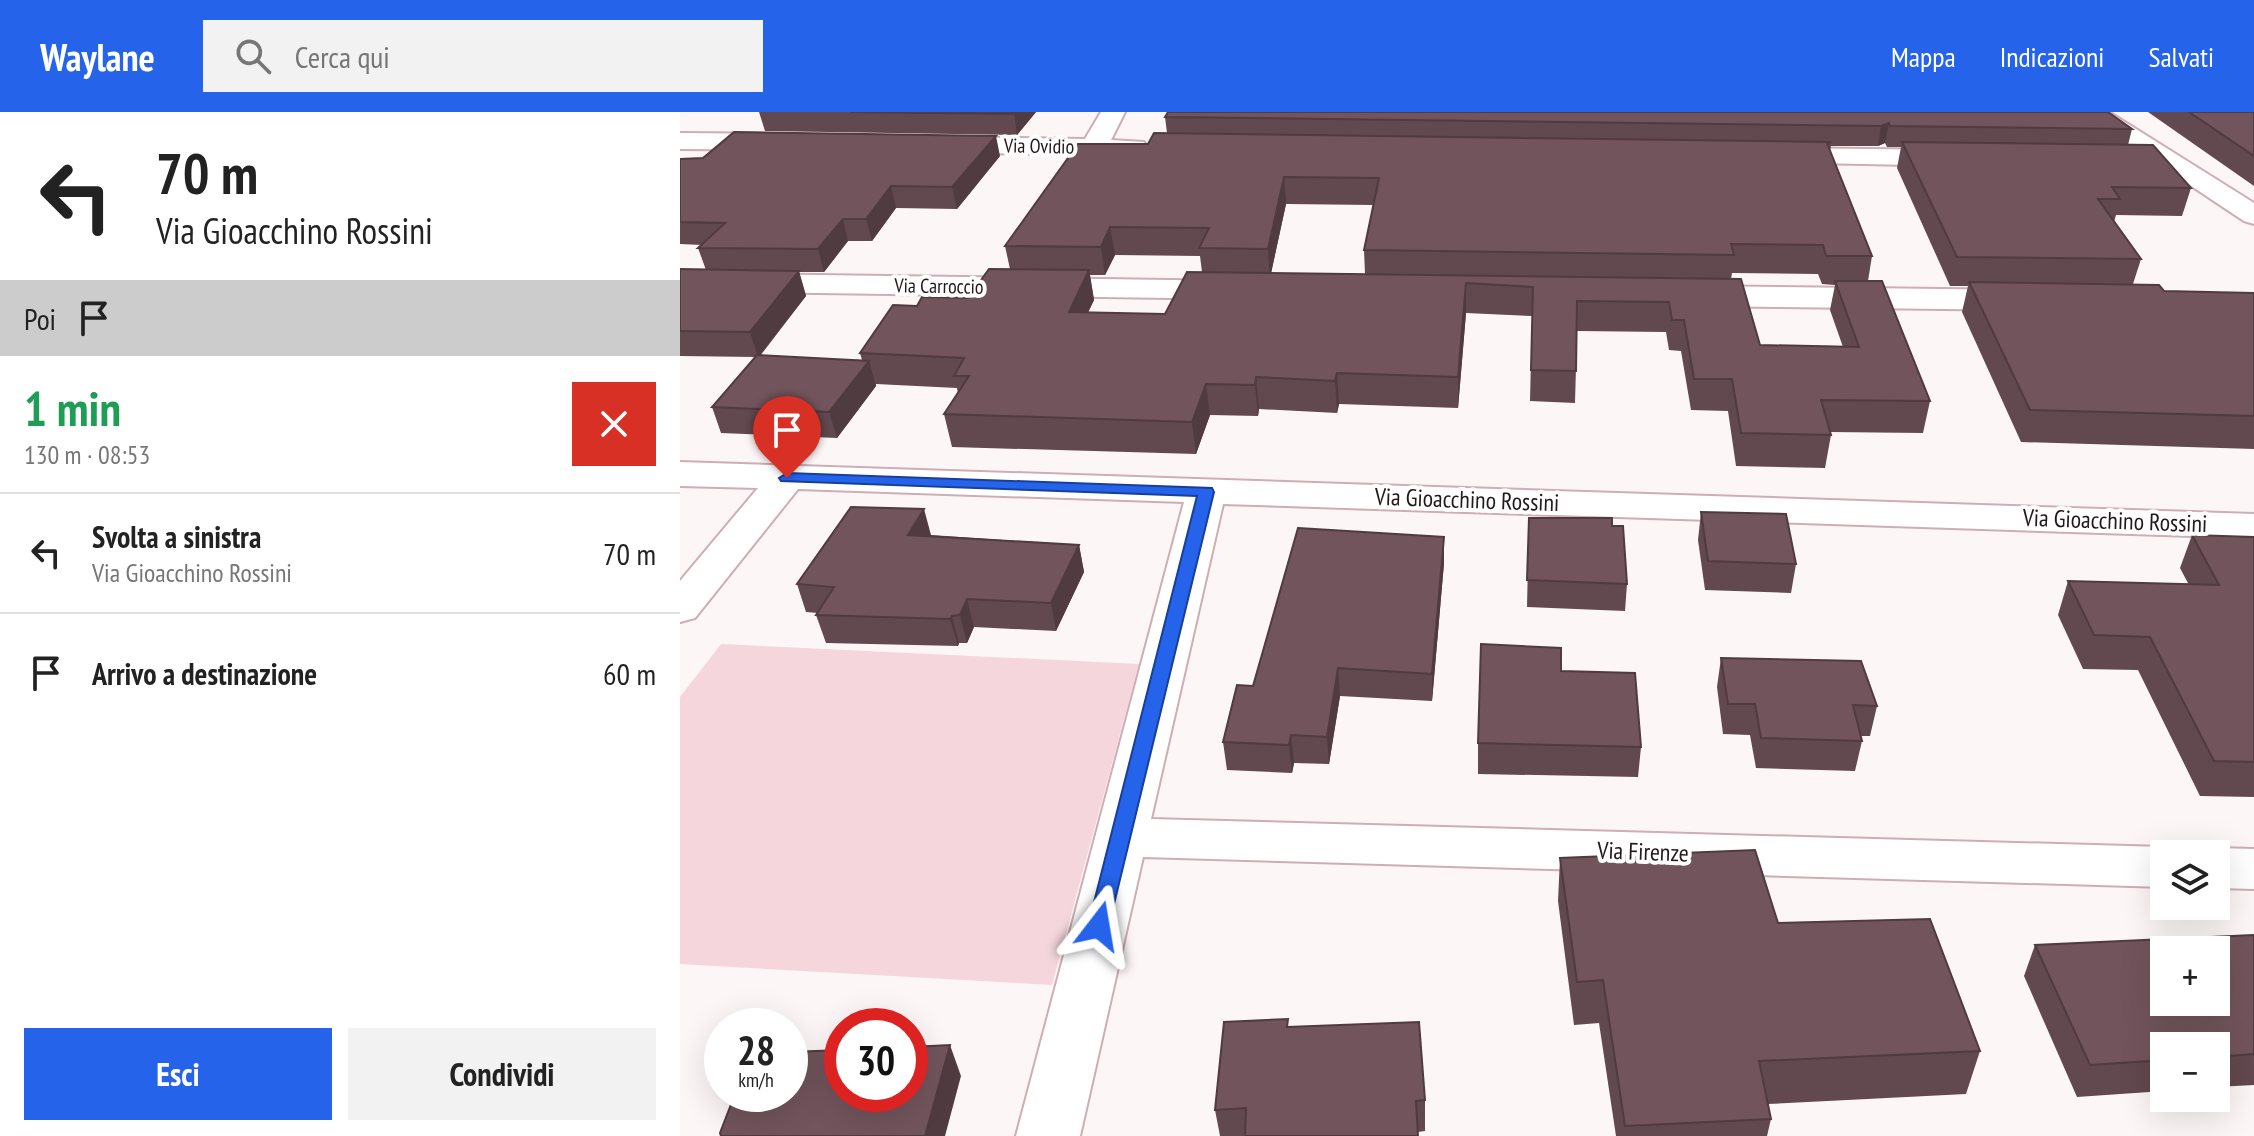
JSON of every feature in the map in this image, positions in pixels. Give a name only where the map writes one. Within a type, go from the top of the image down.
[{"type":"street","points":[[1094,147],[1113,112]]},
{"type":"street","points":[[2092,112],[2254,215]]},
{"type":"street","points":[[680,141],[807,143]]},
{"type":"street","name":"Via Ovidio","points":[[919,144],[1157,148]]},
{"type":"street","points":[[1740,156],[1992,159]]},
{"type":"street","points":[[2118,160],[2166,161]]},
{"type":"street","name":"Via Carroccio","points":[[680,282],[1268,290]]},
{"type":"street","points":[[1650,295],[2047,301]]},
{"type":"street","name":"Via Gioacchino Rossini","points":[[680,474],[2254,526]]},
{"type":"street","points":[[680,609],[787,478]]},
{"type":"street","points":[[1048,1136],[1206,492]]},
{"type":"street","name":"Via Firenze","points":[[1121,837],[2150,867]]},
{"type":"street","points":[[2230,868],[2254,869]]},
{"type":"shaded area","points":[[721,644],[1139,664],[1052,985],[680,964],[680,697]]},
{"type":"building","points":[[850,112],[1016,112],[1014,114]]},
{"type":"building","points":[[1168,112],[2108,112],[2132,129],[1890,126],[1889,123],[1881,126],[1165,117]]},
{"type":"building","points":[[2189,112],[2254,112],[2254,156]]},
{"type":"building","points":[[734,132],[996,136],[952,187],[891,186],[866,219],[843,219],[818,249],[698,248],[725,223],[680,222],[680,159],[703,158]]},
{"type":"building","points":[[1154,133],[1831,142],[1827,143],[1872,256],[1826,256],[1823,245],[1731,244],[1734,255],[1364,250],[1379,178],[1284,177],[1268,249],[1199,248],[1209,228],[1110,227],[1101,247],[1005,246],[1078,144],[1148,144]]},
{"type":"building","points":[[1902,142],[2153,145],[2191,188],[2112,187],[2120,199],[2098,199],[2141,259],[1957,257]]},
{"type":"building","points":[[680,269],[799,271],[750,332],[680,331]]},
{"type":"building","points":[[989,269],[1089,270],[1069,312],[1165,314],[1187,272],[1741,279],[1760,345],[1859,347],[1835,281],[1882,281],[1930,401],[1821,400],[1831,435],[1741,433],[1732,379],[1694,379],[1684,320],[1672,320],[1669,302],[1577,301],[1576,371],[1531,370],[1533,287],[1466,283],[1458,377],[1337,373],[1335,381],[1256,377],[1255,385],[1206,384],[1192,422],[944,414],[969,376],[954,376],[964,358],[860,353],[893,305],[917,306],[922,297],[968,298]]},
{"type":"building","points":[[1969,282],[2159,285],[2164,291],[2254,293],[2254,416],[2030,410]]},
{"type":"building","points":[[757,355],[869,361],[829,412],[712,407]]},
{"type":"building","points":[[851,507],[924,509],[908,535],[1079,545],[1051,603],[967,599],[960,615],[950,619],[816,615],[834,587],[797,584]]},
{"type":"building","points":[[1701,512],[1786,514],[1796,564],[1708,561]]},
{"type":"building","points":[[1529,518],[1612,518],[1612,526],[1623,526],[1627,584],[1527,580]]},
{"type":"building","points":[[1298,528],[1444,537],[1432,674],[1338,668],[1327,737],[1291,735],[1289,745],[1223,742],[1237,685],[1253,686]]},
{"type":"building","points":[[2192,535],[2254,537],[2254,762],[2214,761],[2150,637],[2094,635],[2068,581],[2219,585]]},
{"type":"building","points":[[1481,644],[1561,648],[1561,671],[1635,673],[1641,747],[1478,743]]},
{"type":"building","points":[[1721,658],[1861,661],[1877,706],[1853,705],[1862,741],[1761,738],[1755,704],[1728,704]]},
{"type":"building","points":[[1755,850],[1778,923],[1930,919],[1980,1051],[1759,1061],[1771,1119],[1625,1126],[1603,980],[1577,982],[1560,858]]},
{"type":"building","points":[[2254,935],[2254,1054],[2230,1056],[2230,1032],[2150,1032],[2150,1061],[2090,1065],[2035,945],[2150,940],[2150,1016],[2230,1016],[2230,936]]},
{"type":"building","points":[[1288,1019],[1287,1027],[1419,1022],[1425,1100],[1416,1101],[1418,1136],[1245,1136],[1246,1108],[1215,1110],[1224,1022]]},
{"type":"building","points":[[950,1045],[925,1136],[721,1136],[728,1112],[808,1112],[808,1051],[824,1051],[824,1112],[928,1112],[928,1046]]},
{"type":"route","points":[[787,478],[1206,492],[1099,926]]}]
